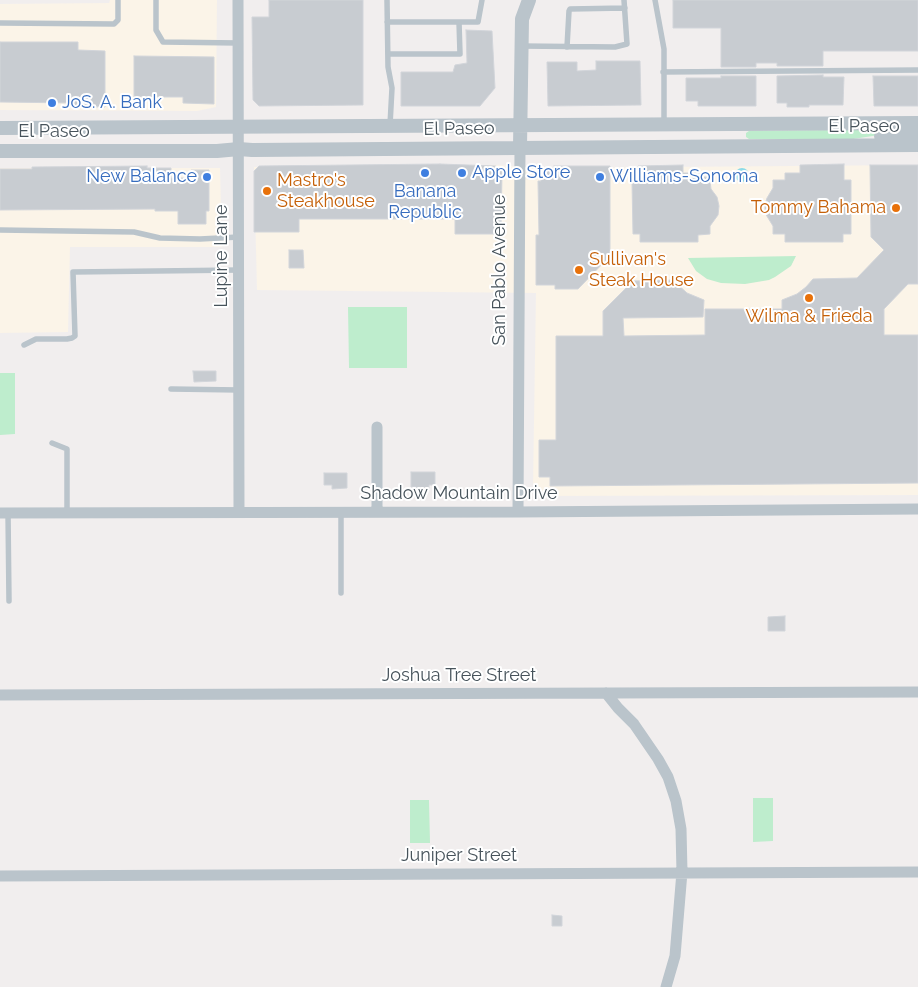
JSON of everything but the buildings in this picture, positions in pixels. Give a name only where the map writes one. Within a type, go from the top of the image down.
[{"type":"street","name":"Lupine Lane","points":[[238,0],[240,237],[239,512]]},
{"type":"street","name":"San Pablo Avenue","points":[[518,512],[522,19],[529,0]]},
{"type":"street","name":"El Paseo","points":[[0,128],[918,123]]},
{"type":"street","points":[[742,124],[737,135],[739,141],[744,146]]},
{"type":"street","points":[[713,125],[720,130],[722,136],[720,141],[713,146]]},
{"type":"street","points":[[847,146],[882,136],[918,136]]},
{"type":"street","name":"El Paseo","points":[[0,151],[918,145]]},
{"type":"street","points":[[377,427],[377,512]]},
{"type":"street","name":"Shadow Mountain Drive","points":[[4,513],[518,512],[918,508]]},
{"type":"street","name":"Joshua Tree Street","points":[[0,695],[918,692]]},
{"type":"street","points":[[606,693],[634,724],[658,759],[668,777],[676,801],[681,829],[682,872],[675,956],[666,987]]},
{"type":"street","name":"Juniper Street","points":[[0,876],[918,872]]},
{"type":"lane","points":[[0,23],[114,24],[118,20],[118,0]]},
{"type":"lane","points":[[156,0],[156,30],[163,42],[238,43]]},
{"type":"lane","points":[[387,0],[388,67],[392,88],[390,126]]},
{"type":"lane","points":[[387,22],[478,22],[482,0]]},
{"type":"lane","points":[[522,46],[616,47],[626,44],[624,0]]},
{"type":"lane","points":[[655,0],[664,49],[664,125]]},
{"type":"lane","points":[[568,47],[570,9],[625,8]]},
{"type":"lane","points":[[388,54],[460,54],[459,22]]},
{"type":"lane","points":[[663,72],[918,70]]},
{"type":"lane","points":[[0,230],[134,232],[160,238],[240,237]]},
{"type":"lane","points":[[24,345],[36,339],[66,339],[75,336],[73,272],[239,270]]},
{"type":"lane","points":[[171,389],[239,390]]},
{"type":"lane","points":[[52,443],[67,449],[67,513]]},
{"type":"lane","points":[[341,512],[341,593]]},
{"type":"lane","points":[[4,513],[9,601]]},
{"type":"shaded area","points":[[110,0],[217,0],[216,107],[197,111],[0,110],[0,4],[109,3]]},
{"type":"shaded area","points":[[498,165],[539,168],[918,165],[918,495],[544,496],[533,486],[536,293],[257,290],[254,167]]},
{"type":"shaded area","points":[[0,168],[220,168],[222,247],[70,247],[68,332],[0,333]]},
{"type":"green space","points":[[918,129],[853,139],[749,139],[746,137],[746,133],[749,131]]},
{"type":"green space","points":[[796,256],[791,266],[775,277],[769,280],[745,284],[721,283],[707,279],[696,271],[688,258]]},
{"type":"green space","points":[[348,307],[407,307],[407,368],[349,368]]},
{"type":"green space","points":[[0,373],[15,373],[15,434],[0,435]]},
{"type":"green space","points":[[753,798],[773,798],[773,841],[753,842]]},
{"type":"green space","points":[[410,800],[429,800],[430,843],[410,843]]},
{"type":"water","points":[[739,168],[745,168],[749,175],[745,182],[739,182],[735,178],[735,172]]},
{"type":"place","name":"JoS. A. Bank","points":[[52,103]]},
{"type":"place","name":"Banana Republic","points":[[425,173]]},
{"type":"place","name":"Apple Store","points":[[462,173]]},
{"type":"place","name":"New Balance","points":[[207,177]]},
{"type":"place","name":"Williams-Sonoma","points":[[600,177]]},
{"type":"place","name":"Mastro's Steakhouse","points":[[267,191]]},
{"type":"place","name":"Tommy Bahama","points":[[896,208]]},
{"type":"place","name":"Sullivan's Steak House","points":[[579,270]]},
{"type":"place","name":"Wilma & Frieda","points":[[809,298]]}]
